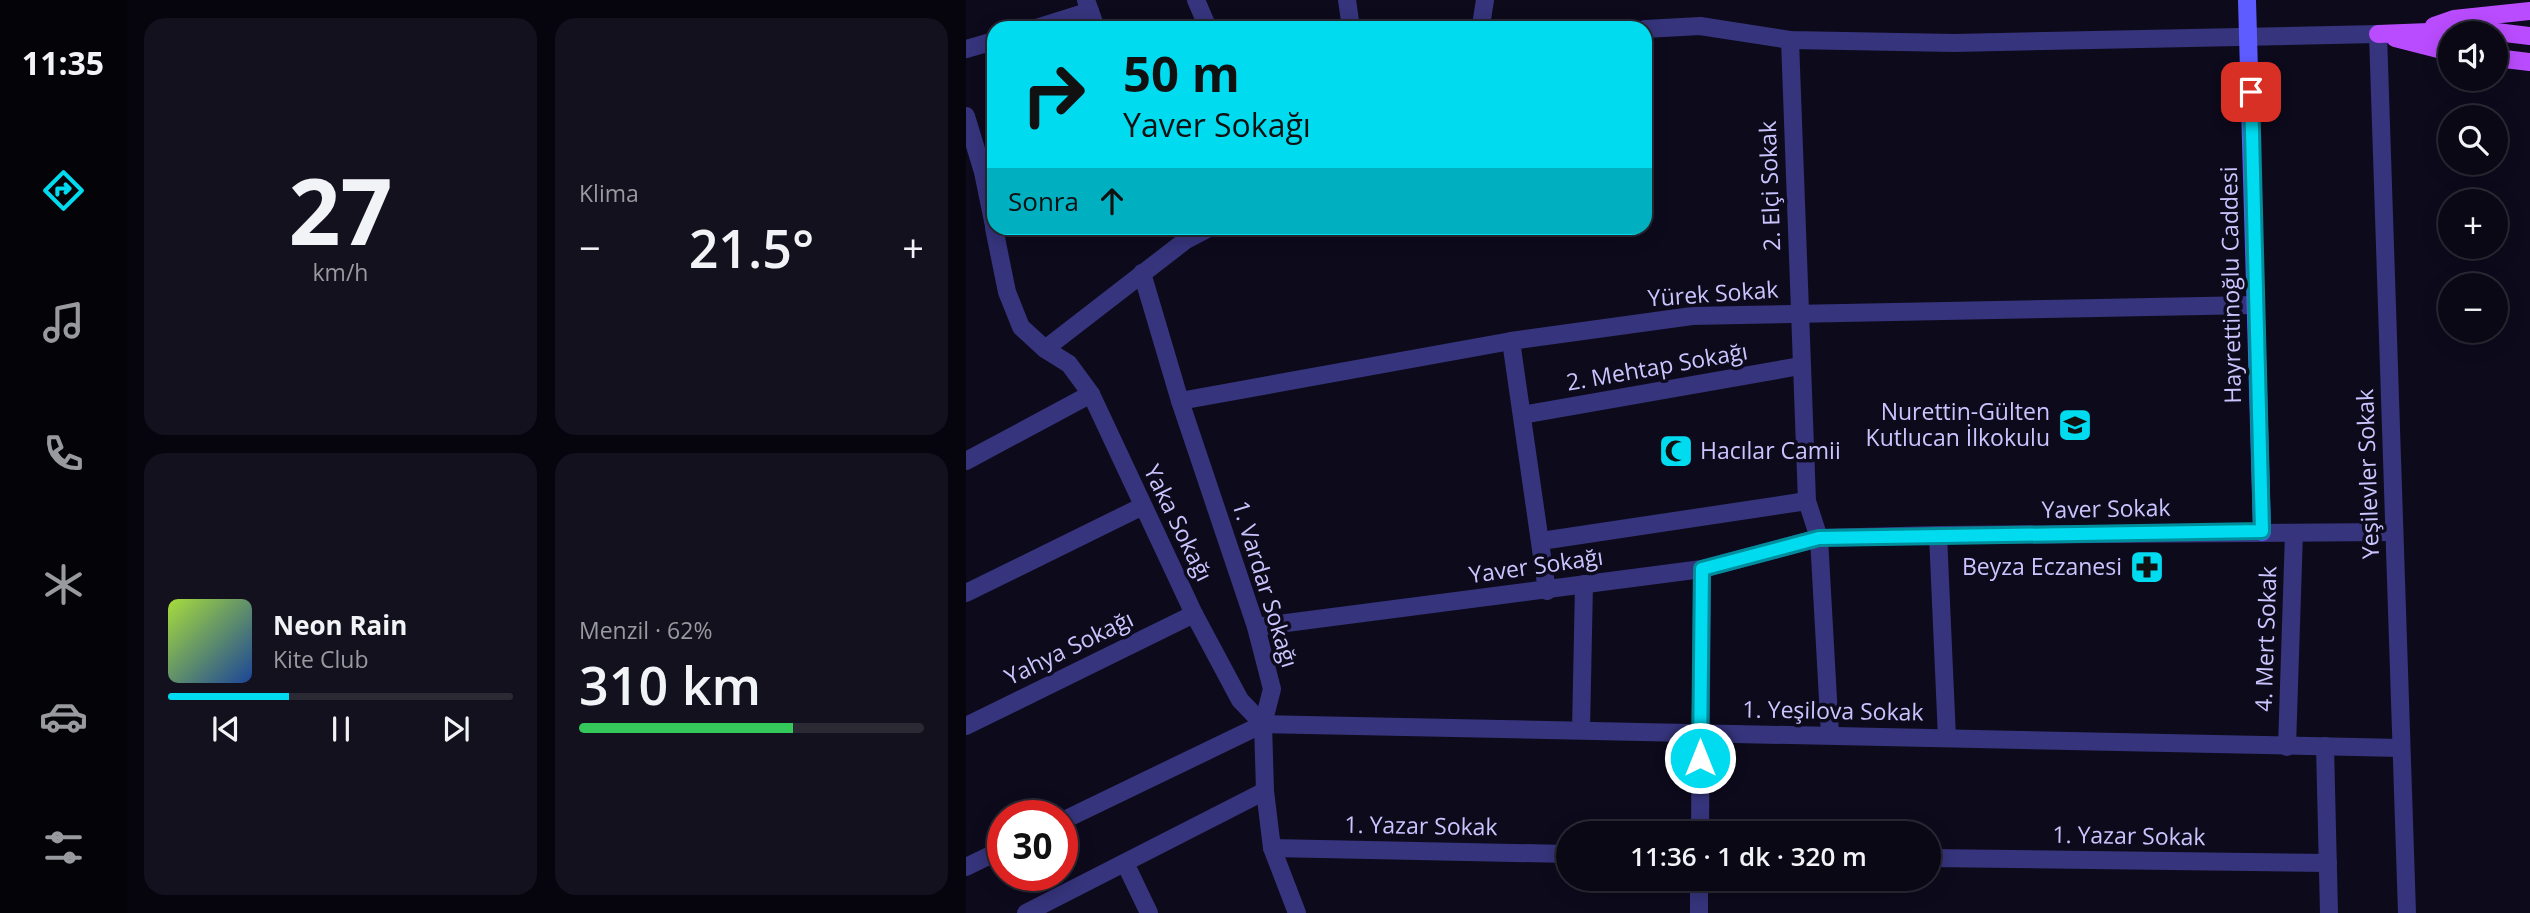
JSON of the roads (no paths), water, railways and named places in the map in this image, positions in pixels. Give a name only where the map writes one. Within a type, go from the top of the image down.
[{"type":"main road","name":"Hayrettinoğlu Caddesi","points":[[2246,0],[2250,38],[2262,531]]},
{"type":"main road","points":[[2412,33],[2454,19],[2530,11]]},
{"type":"main road","points":[[2378,34],[2480,30],[2530,36]]},
{"type":"main road","points":[[2378,34],[2438,49]]},
{"type":"main road","points":[[2508,59],[2530,62]]},
{"type":"street","points":[[1196,0],[1205,21]]},
{"type":"street","points":[[1347,0],[1350,21]]},
{"type":"street","points":[[1484,21],[1485,0]]},
{"type":"street","points":[[1062,21],[1091,13]]},
{"type":"street","points":[[1652,29],[1700,26],[1790,40],[1954,43],[2378,34]]},
{"type":"street","name":"Yeşilevler Sokak","points":[[2378,34],[2407,913]]},
{"type":"street","name":"2. Elçi Sokak","points":[[1790,40],[1798,314],[1807,501],[1819,538],[1830,735]]},
{"type":"street","points":[[966,49],[987,43]]},
{"type":"street","name":"Yaka Sokağı","points":[[966,116],[987,164]]},
{"type":"street","name":"Yaka Sokağı","points":[[996,235],[1007,292],[1021,327],[1045,349],[1069,364],[1091,394],[1141,507],[1194,614],[1241,700],[1263,724]]},
{"type":"street","points":[[1045,349],[1142,274],[1182,235]]},
{"type":"street","name":"1. Vardar Sokağı","points":[[1142,274],[1180,401],[1256,627],[1272,690],[1263,724],[1265,791],[1272,848],[1297,913]]},
{"type":"street","name":"Yürek Sokak","points":[[1180,401],[1511,341],[1692,316],[2255,305]]},
{"type":"street","points":[[1511,341],[1547,591]]},
{"type":"street","name":"2. Mehtap Sokağı","points":[[1522,415],[1800,366]]},
{"type":"street","points":[[966,461],[1091,394]]},
{"type":"street","points":[[1541,541],[1807,501]]},
{"type":"street","points":[[966,593],[1141,507]]},
{"type":"street","name":"Yaver Sokak","points":[[1819,538],[2262,531],[2394,532]]},
{"type":"street","name":"4. Mert Sokak","points":[[2287,747],[2294,533]]},
{"type":"street","points":[[1938,535],[1947,738]]},
{"type":"street","name":"Yaver Sokağı","points":[[1256,627],[1702,569],[1819,538]]},
{"type":"street","points":[[1700,821],[1702,569]]},
{"type":"street","points":[[1581,730],[1584,584]]},
{"type":"street","name":"Yahya Sokağı","points":[[966,726],[1194,614]]},
{"type":"street","points":[[1078,813],[1263,724]]},
{"type":"street","name":"1. Yeşilova Sokak","points":[[1263,724],[2401,748]]},
{"type":"street","points":[[2325,747],[2329,913]]},
{"type":"street","points":[[1026,913],[1265,791]]},
{"type":"street","name":"1. Yazar Sokak","points":[[1272,848],[1556,853]]},
{"type":"street","points":[[966,867],[987,857]]},
{"type":"street","name":"1. Yazar Sokak","points":[[1941,858],[2328,863]]},
{"type":"street","points":[[1125,863],[1149,913]]},
{"type":"street","points":[[1699,891],[1699,913]]},
{"type":"place","name":"Nurettin-Gülten Kutlucan İlkokulu","points":[[2075,425]]},
{"type":"place","name":"Hacılar Camii","points":[[1676,451]]},
{"type":"place","name":"Beyza Eczanesi","points":[[2147,567]]}]
